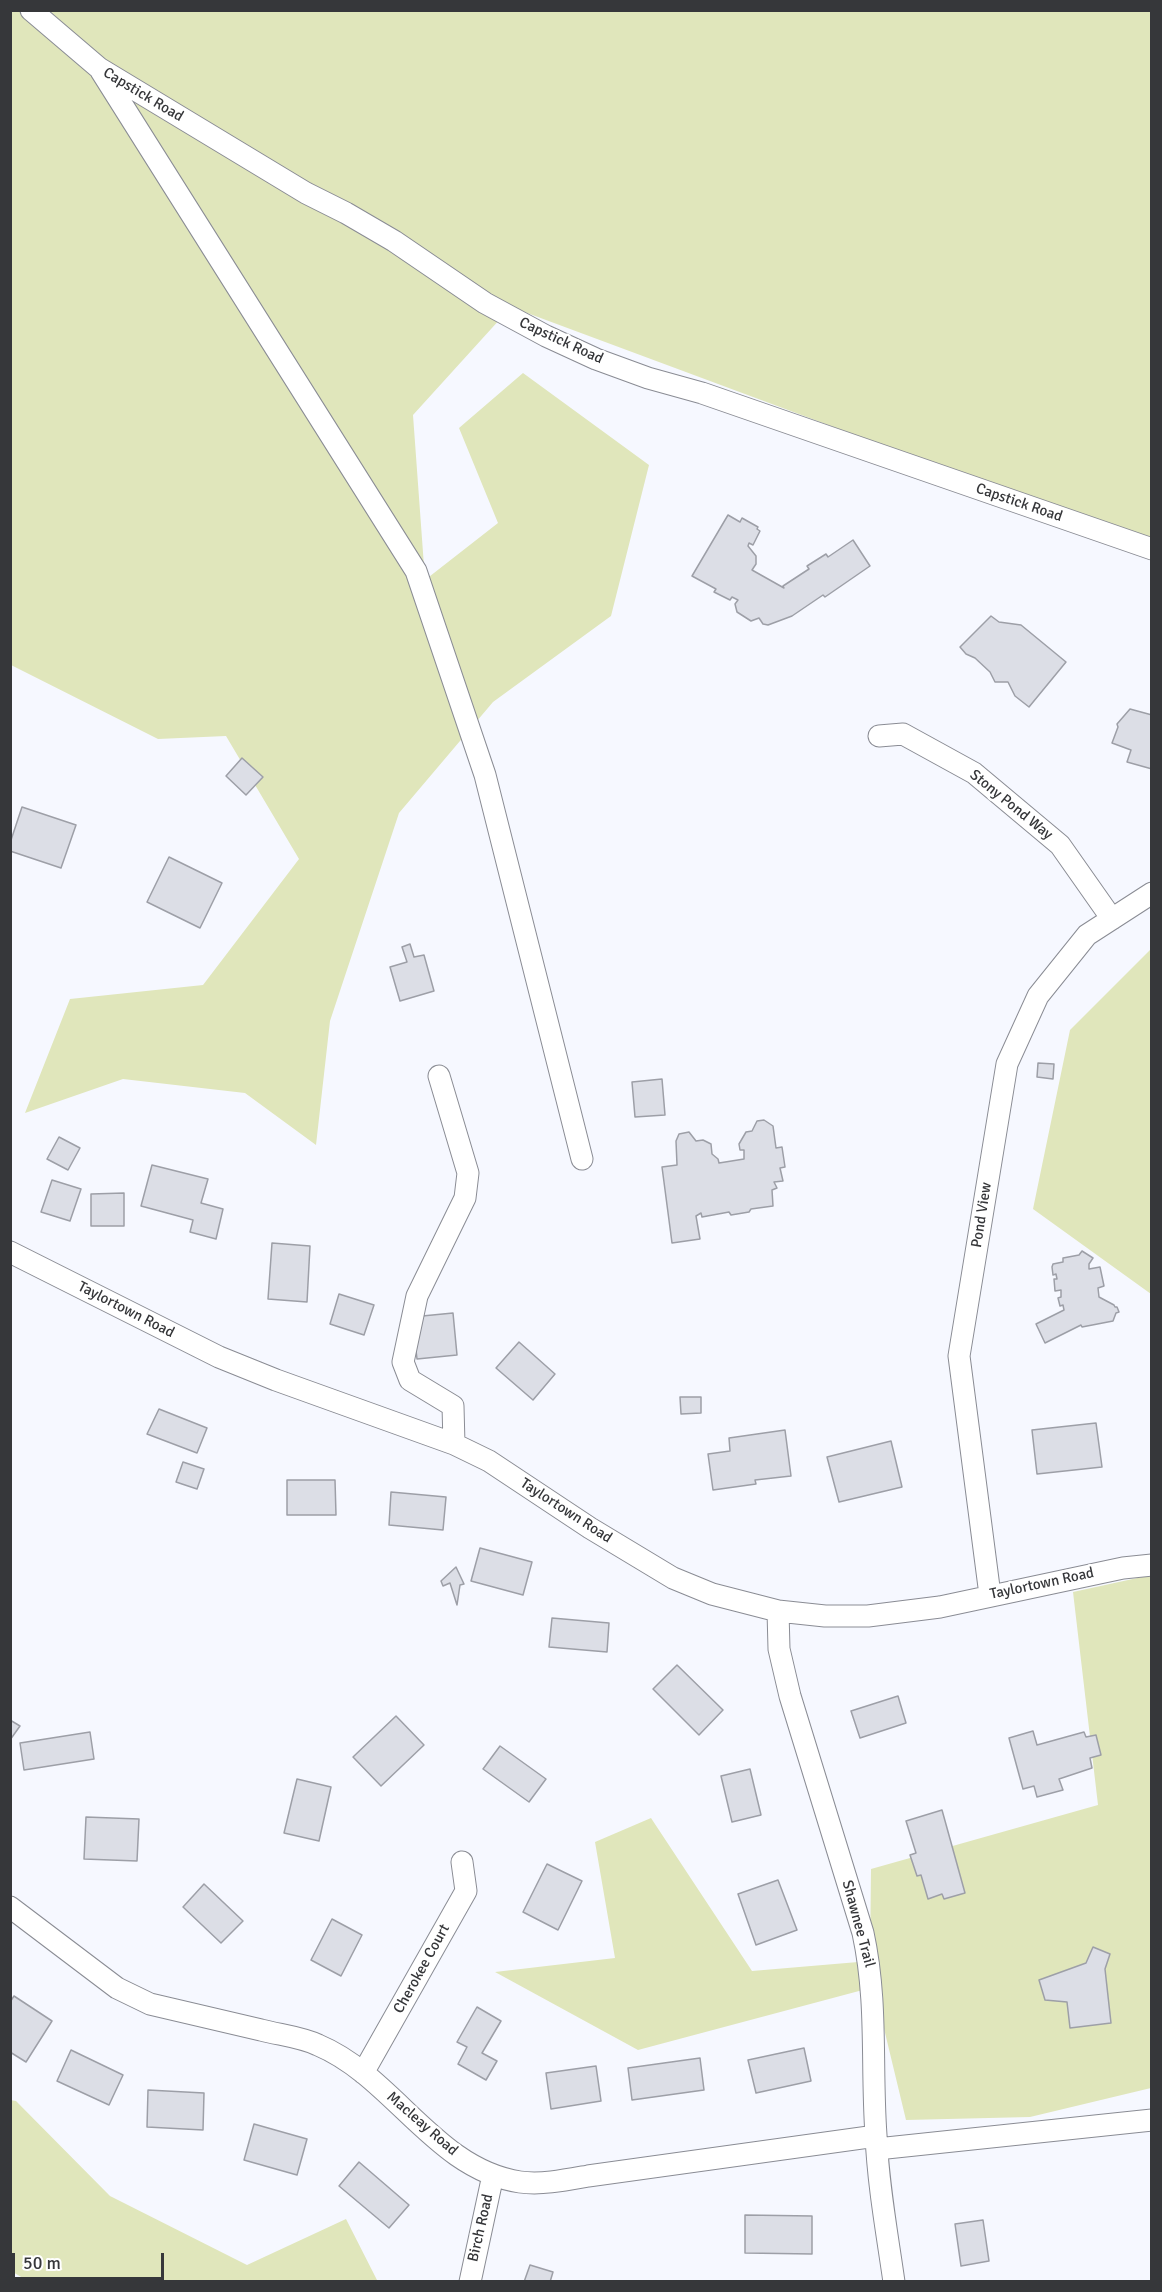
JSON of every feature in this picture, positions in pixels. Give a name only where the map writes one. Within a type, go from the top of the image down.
[{"type":"street","name":"Capstick Road","points":[[32,10],[99,68],[306,193],[394,240],[485,303],[546,336],[596,359],[648,378],[702,393],[1152,549]]},
{"type":"street","points":[[99,68],[416,571],[485,776],[582,1159]]},
{"type":"street","name":"Stony Pond Way","points":[[879,736],[903,735],[974,773],[1060,845],[1112,919]]},
{"type":"street","name":"Pond View","points":[[990,1595],[959,1356],[1007,1064],[1038,996],[1087,935],[1152,893]]},
{"type":"street","points":[[439,1076],[468,1173],[465,1198],[417,1296],[403,1362],[410,1380],[453,1406],[454,1444]]},
{"type":"street","name":"Taylortown Road","points":[[10,1252],[219,1357],[454,1444],[489,1461],[590,1528],[673,1578],[712,1594],[778,1611],[825,1616],[868,1616],[940,1607],[1123,1568],[1152,1565]]},
{"type":"street","name":"Shawnee Trail","points":[[778,1611],[779,1649],[790,1696],[863,1933],[870,1967],[873,1998],[876,2143],[894,2282]]},
{"type":"street","name":"Cherokee Court","points":[[363,2073],[466,1891],[462,1862]]},
{"type":"street","name":"Macleay Road","points":[[10,1907],[117,1988],[132,1996],[150,2004],[318,2044],[363,2073],[437,2140],[470,2164],[493,2175],[521,2182],[561,2181],[876,2143],[1152,2120]]},
{"type":"street","name":"Birch Road","points":[[470,2282],[493,2175]]},
{"type":"green space","points":[[10,11],[1151,11],[1151,545],[511,307],[413,415],[425,580],[498,523],[459,428],[523,373],[649,465],[611,616],[493,702],[399,813],[330,1021],[316,1145],[245,1093],[123,1079],[25,1113],[70,999],[203,985],[299,859],[226,736],[158,739],[11,665]]},
{"type":"green space","points":[[1151,949],[1151,1294],[1033,1209],[1070,1030]]},
{"type":"green space","points":[[1151,1575],[1151,2088],[1030,2117],[906,2120],[874,1987],[638,2050],[495,1972],[615,1958],[595,1842],[651,1818],[752,1971],[870,1961],[871,1869],[1098,1805],[1073,1592]]},
{"type":"green space","points":[[10,2100],[16,2101],[110,2196],[247,2265],[346,2219],[377,2280],[28,2281],[11,2271]]},
{"type":"building","points":[[728,515],[740,522],[742,518],[758,527],[760,531],[753,545],[749,543],[748,546],[756,556],[756,564],[752,570],[784,588],[783,586],[809,569],[807,566],[826,554],[828,557],[853,540],[870,566],[825,597],[823,595],[792,616],[768,625],[763,624],[759,618],[751,621],[737,612],[735,604],[738,600],[732,597],[730,600],[714,592],[716,589],[692,576]]},
{"type":"building","points":[[991,616],[999,622],[1021,625],[1066,662],[1029,707],[1015,696],[1008,682],[995,682],[990,672],[960,647]]},
{"type":"building","points":[[1130,709],[1152,715],[1152,769],[1127,762],[1131,750],[1112,743],[1117,724]]},
{"type":"building","points":[[242,758],[263,777],[246,795],[226,776]]},
{"type":"building","points":[[22,807],[76,825],[61,868],[10,851],[10,843]]},
{"type":"building","points":[[169,857],[222,883],[200,928],[147,902]]},
{"type":"building","points":[[410,944],[414,957],[424,955],[434,991],[400,1001],[390,967],[407,962],[402,947]]},
{"type":"building","points":[[1038,1063],[1054,1064],[1053,1079],[1037,1077]]},
{"type":"building","points":[[662,1079],[665,1115],[635,1117],[632,1082]]},
{"type":"building","points":[[764,1120],[773,1126],[776,1148],[782,1147],[785,1167],[780,1168],[783,1181],[774,1182],[777,1188],[772,1190],[773,1206],[731,1215],[729,1212],[702,1217],[701,1213],[696,1216],[700,1239],[672,1243],[662,1167],[677,1165],[676,1141],[679,1134],[689,1132],[696,1141],[703,1140],[711,1144],[712,1154],[719,1163],[744,1159],[744,1150],[740,1150],[739,1144],[746,1132],[752,1131],[757,1121]]},
{"type":"building","points":[[59,1137],[80,1148],[68,1170],[47,1159]]},
{"type":"building","points":[[152,1165],[208,1179],[201,1203],[223,1209],[216,1239],[190,1232],[193,1220],[141,1206]]},
{"type":"building","points":[[52,1180],[81,1189],[70,1221],[41,1212]]},
{"type":"building","points":[[124,1193],[124,1226],[91,1226],[91,1194]]},
{"type":"building","points":[[272,1243],[310,1246],[307,1302],[268,1299]]},
{"type":"building","points":[[1082,1251],[1093,1258],[1089,1269],[1100,1267],[1104,1286],[1098,1288],[1099,1297],[1117,1307],[1119,1312],[1116,1313],[1113,1321],[1082,1327],[1081,1325],[1045,1343],[1036,1324],[1064,1310],[1058,1298],[1061,1297],[1061,1290],[1055,1291],[1054,1279],[1057,1279],[1056,1274],[1053,1275],[1053,1264],[1063,1262],[1063,1258],[1079,1255]]},
{"type":"building","points":[[339,1294],[374,1305],[364,1335],[330,1324]]},
{"type":"building","points":[[453,1313],[457,1355],[417,1359],[412,1317]]},
{"type":"building","points":[[519,1342],[555,1374],[533,1400],[496,1368]]},
{"type":"building","points":[[680,1397],[701,1397],[701,1413],[681,1414]]},
{"type":"building","points":[[159,1409],[207,1428],[197,1453],[147,1434]]},
{"type":"building","points":[[1096,1423],[1102,1467],[1037,1474],[1032,1430]]},
{"type":"building","points":[[785,1430],[791,1476],[755,1480],[756,1484],[713,1490],[708,1454],[730,1451],[729,1438]]},
{"type":"building","points":[[891,1441],[902,1487],[839,1502],[827,1457]]},
{"type":"building","points":[[183,1462],[204,1469],[197,1489],[176,1482]]},
{"type":"building","points":[[287,1480],[335,1480],[336,1515],[287,1515]]},
{"type":"building","points":[[391,1492],[446,1497],[443,1530],[389,1525]]},
{"type":"building","points":[[480,1548],[532,1562],[523,1595],[471,1581]]},
{"type":"building","points":[[456,1567],[464,1584],[460,1585],[457,1605],[450,1583],[443,1586],[441,1581]]},
{"type":"building","points":[[552,1618],[609,1623],[607,1652],[549,1647]]},
{"type":"building","points":[[677,1665],[723,1710],[699,1735],[653,1689]]},
{"type":"building","points":[[898,1696],[906,1723],[860,1738],[851,1711]]},
{"type":"building","points":[[396,1716],[424,1745],[381,1786],[353,1757]]},
{"type":"building","points":[[10,1720],[20,1726],[10,1740]]},
{"type":"building","points":[[1033,1731],[1037,1745],[1084,1732],[1086,1737],[1096,1735],[1101,1755],[1090,1758],[1092,1768],[1059,1779],[1063,1790],[1037,1797],[1034,1786],[1023,1789],[1009,1738]]},
{"type":"building","points":[[90,1732],[94,1759],[24,1770],[20,1743]]},
{"type":"building","points":[[500,1746],[546,1779],[529,1802],[483,1769]]},
{"type":"building","points":[[750,1769],[761,1815],[732,1822],[721,1776]]},
{"type":"building","points":[[297,1779],[331,1787],[319,1841],[284,1833]]},
{"type":"building","points":[[942,1810],[965,1893],[944,1899],[942,1894],[928,1899],[921,1875],[917,1876],[910,1855],[916,1853],[906,1821]]},
{"type":"building","points":[[86,1817],[139,1819],[137,1861],[84,1859]]},
{"type":"building","points":[[547,1864],[582,1881],[558,1930],[523,1912]]},
{"type":"building","points":[[778,1880],[797,1930],[756,1945],[738,1894]]},
{"type":"building","points":[[204,1884],[243,1921],[221,1943],[183,1907]]},
{"type":"building","points":[[332,1919],[362,1935],[341,1976],[311,1960]]},
{"type":"building","points":[[1093,1947],[1110,1954],[1105,1969],[1111,2023],[1070,2028],[1067,2002],[1045,2000],[1039,1980],[1086,1963]]},
{"type":"building","points":[[14,1996],[52,2021],[26,2062],[10,2052],[10,2002]]},
{"type":"building","points":[[477,2007],[501,2021],[482,2053],[497,2061],[486,2080],[458,2064],[467,2047],[457,2042]]},
{"type":"building","points":[[804,2048],[811,2081],[756,2093],[748,2060]]},
{"type":"building","points":[[71,2050],[123,2075],[109,2105],[57,2081]]},
{"type":"building","points":[[700,2058],[704,2090],[632,2100],[628,2068]]},
{"type":"building","points":[[596,2066],[601,2101],[551,2109],[546,2073]]},
{"type":"building","points":[[148,2090],[204,2093],[203,2130],[147,2127]]},
{"type":"building","points":[[254,2124],[307,2139],[297,2175],[244,2160]]},
{"type":"building","points":[[359,2162],[409,2205],[389,2228],[339,2186]]},
{"type":"building","points":[[745,2215],[812,2216],[812,2254],[745,2253]]},
{"type":"building","points":[[983,2220],[989,2261],[961,2266],[955,2224]]},
{"type":"building","points":[[530,2265],[553,2272],[550,2282],[524,2282]]}]
